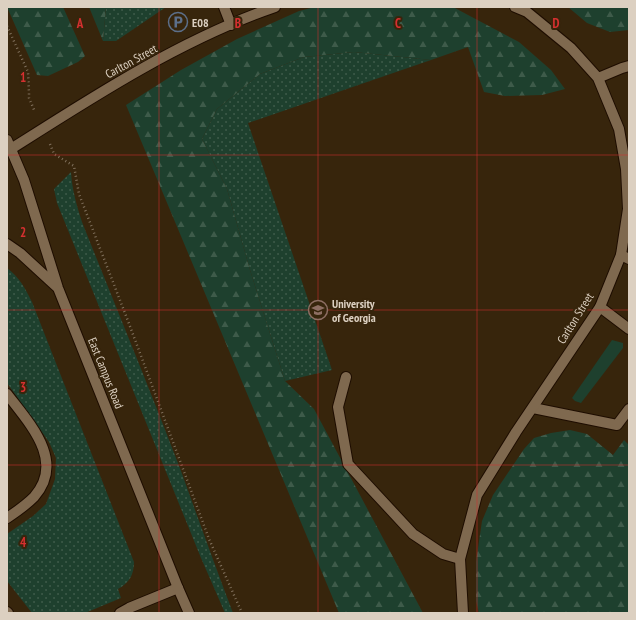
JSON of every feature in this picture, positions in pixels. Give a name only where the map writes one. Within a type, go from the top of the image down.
[{"type":"street","points":[[224,7],[231,25]]},
{"type":"street","name":"Carlton Street","points":[[8,147],[106,89],[186,45],[275,7]]},
{"type":"street","name":"Carlton Street","points":[[463,613],[460,559],[476,495],[516,432],[600,307],[625,257],[628,209],[628,169],[619,129],[598,78],[571,48],[527,12],[515,7]]},
{"type":"street","points":[[598,78],[629,66]]},
{"type":"street","name":"East Campus Road","points":[[8,147],[24,180],[58,288],[189,613]]},
{"type":"street","points":[[7,244],[20,253],[58,288]]},
{"type":"street","points":[[600,307],[629,329]]},
{"type":"street","points":[[346,376],[338,407],[348,464],[413,534],[443,554],[460,559]]},
{"type":"street","points":[[7,394],[37,435],[44,449],[46,461],[46,472],[39,490],[25,505],[7,518]]},
{"type":"street","points":[[533,408],[617,426],[629,409]]},
{"type":"street","points":[[120,613],[178,588]]},
{"type":"path","points":[[7,26],[28,72],[29,98]]},
{"type":"path","points":[[54,154],[74,166],[80,194],[209,539],[242,613]]},
{"type":"green space","points":[[7,7],[63,7],[85,56],[78,62],[48,76],[37,75]]},
{"type":"green space","points":[[89,7],[106,7],[103,41]]},
{"type":"green space","points":[[106,7],[166,7],[116,41],[103,41]]},
{"type":"green space","points":[[315,7],[453,7],[519,42],[551,70],[565,89],[542,95],[505,96],[484,92],[468,47],[431,60],[354,52],[304,57],[260,74],[217,109],[202,139],[227,189],[250,270],[285,381],[314,409],[423,613],[339,613],[126,105],[181,70],[237,39],[299,11]]},
{"type":"green space","points":[[568,7],[629,7],[629,30],[610,32],[587,23]]},
{"type":"green space","points":[[354,52],[431,60],[248,123],[332,370],[285,381],[250,270],[227,189],[202,139],[217,109],[260,74],[304,57]]},
{"type":"green space","points":[[71,172],[74,192],[82,222],[181,471],[233,613],[225,613],[201,558],[57,203],[54,189]]},
{"type":"green space","points":[[7,268],[22,284],[32,302],[134,562],[132,575],[125,584],[118,589],[121,598],[85,613],[32,613],[7,581],[7,534],[33,516],[46,504],[55,479],[56,458],[49,442],[7,383]]},
{"type":"green space","points":[[612,340],[623,343],[623,348],[581,403],[575,401],[572,398]]},
{"type":"green space","points":[[570,430],[587,434],[613,455],[624,440],[629,445],[628,613],[479,613],[476,601],[476,562],[482,521],[493,495],[524,449],[534,438]]},
{"type":"place","name":"E08","points":[[178,22]]},
{"type":"place","name":"University of Georgia","points":[[318,310]]}]
